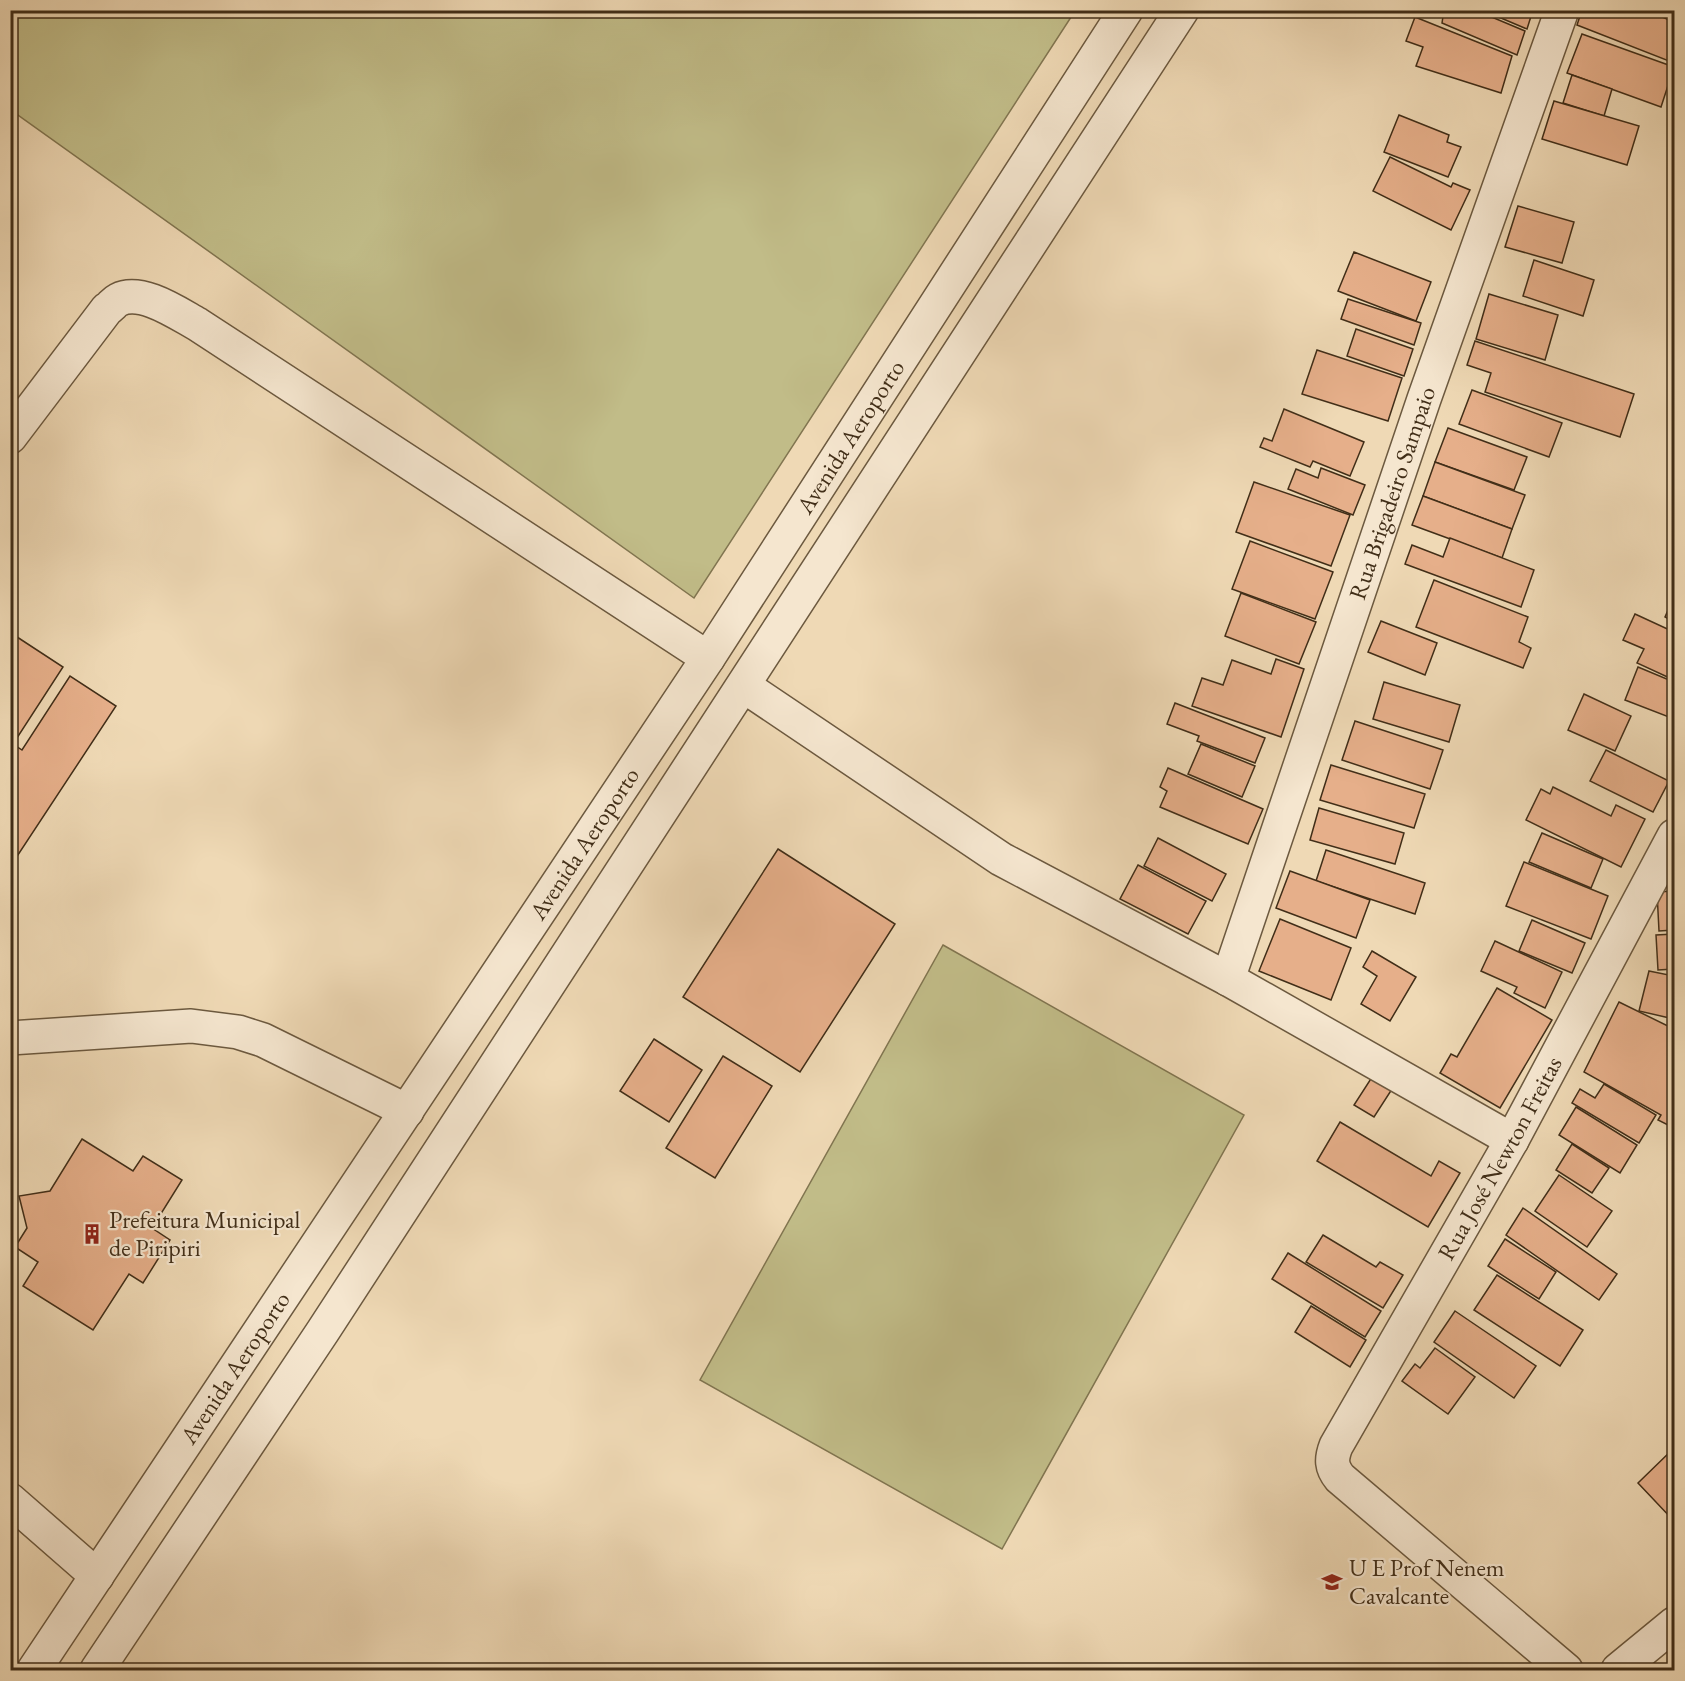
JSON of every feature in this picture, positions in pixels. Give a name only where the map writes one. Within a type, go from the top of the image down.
[{"type":"street","name":"Avenida Aeroporto","points":[[34,1671],[708,658],[1126,10]]},
{"type":"street","name":"Avenida Aeroporto","points":[[97,1671],[323,1331],[1182,10]]},
{"type":"street","name":"Rua Brigadeiro Sampaio","points":[[1228,979],[1424,399],[1562,10]]},
{"type":"street","points":[[10,437],[107,309],[118,300],[132,297],[145,299],[162,305],[197,324],[708,658]]},
{"type":"street","points":[[744,686],[1001,859],[1228,979],[1512,1140]]},
{"type":"street","name":"Rua José Newton Freitas","points":[[1566,1671],[1340,1478],[1332,1464],[1332,1456],[1512,1140],[1674,836]]},
{"type":"street","points":[[10,1038],[191,1026],[238,1032],[262,1040],[407,1111]]},
{"type":"street","points":[[10,1500],[97,1576]]},
{"type":"street","points":[[1618,1671],[1674,1624]]},
{"type":"shaded area","points":[[11,10],[1075,11],[694,598],[11,110]]},
{"type":"shaded area","points":[[943,945],[1244,1115],[1002,1549],[700,1380]]},
{"type":"building","points":[[1444,10],[1475,10],[1525,31],[1517,55],[1442,23]]},
{"type":"building","points":[[1482,10],[1533,10],[1527,29]]},
{"type":"building","points":[[1582,10],[1646,10],[1674,22],[1674,63],[1577,25]]},
{"type":"building","points":[[1657,10],[1674,10],[1674,18]]},
{"type":"building","points":[[1415,17],[1512,56],[1501,93],[1416,66],[1423,47],[1406,41]]},
{"type":"building","points":[[1582,34],[1674,67],[1661,107],[1567,73]]},
{"type":"building","points":[[1572,75],[1612,89],[1604,116],[1563,103]]},
{"type":"building","points":[[1554,101],[1639,126],[1627,165],[1542,139]]},
{"type":"building","points":[[1399,115],[1449,135],[1447,142],[1461,147],[1448,177],[1384,152]]},
{"type":"building","points":[[1390,157],[1451,187],[1453,183],[1470,190],[1451,230],[1373,191]]},
{"type":"building","points":[[1518,206],[1574,222],[1562,263],[1505,247]]},
{"type":"building","points":[[1354,252],[1431,282],[1416,321],[1338,291]]},
{"type":"building","points":[[1534,260],[1594,280],[1583,316],[1523,296]]},
{"type":"building","points":[[1489,294],[1558,315],[1545,360],[1476,339]]},
{"type":"building","points":[[1348,299],[1421,323],[1414,345],[1341,319]]},
{"type":"building","points":[[1356,329],[1413,349],[1404,376],[1347,356]]},
{"type":"building","points":[[1475,341],[1634,394],[1620,437],[1485,392],[1491,373],[1467,365]]},
{"type":"building","points":[[1317,350],[1402,378],[1388,421],[1302,394]]},
{"type":"building","points":[[1472,390],[1562,423],[1549,457],[1459,424]]},
{"type":"building","points":[[1284,409],[1364,442],[1350,476],[1313,461],[1310,467],[1260,447],[1264,438],[1272,441]]},
{"type":"building","points":[[1448,428],[1527,457],[1514,490],[1435,462]]},
{"type":"building","points":[[1435,462],[1525,495],[1512,529],[1423,496]]},
{"type":"building","points":[[1321,468],[1365,485],[1353,515],[1288,489],[1296,469],[1318,478]]},
{"type":"building","points":[[1254,482],[1350,515],[1331,566],[1236,532]]},
{"type":"building","points":[[1423,496],[1512,529],[1502,558],[1412,525]]},
{"type":"building","points":[[1450,538],[1534,570],[1521,607],[1405,564],[1412,545],[1443,557]]},
{"type":"building","points":[[1250,541],[1333,572],[1315,619],[1232,589]]},
{"type":"building","points":[[1434,580],[1528,617],[1519,642],[1531,648],[1523,668],[1416,627]]},
{"type":"building","points":[[1241,593],[1316,622],[1299,664],[1225,636]]},
{"type":"building","points":[[1674,597],[1674,622],[1665,617]]},
{"type":"building","points":[[1635,614],[1674,632],[1674,680],[1637,663],[1644,649],[1623,640]]},
{"type":"building","points":[[1381,621],[1437,643],[1425,675],[1368,652]]},
{"type":"building","points":[[14,635],[63,667],[13,744],[22,750],[70,676],[116,706],[10,867],[10,641]]},
{"type":"building","points":[[1276,659],[1304,669],[1281,737],[1192,706],[1202,678],[1223,685],[1232,660],[1271,674]]},
{"type":"building","points":[[1638,667],[1674,682],[1674,719],[1625,700]]},
{"type":"building","points":[[1384,682],[1460,705],[1449,742],[1373,719]]},
{"type":"building","points":[[1584,694],[1631,716],[1615,751],[1568,730]]},
{"type":"building","points":[[1175,703],[1265,738],[1255,763],[1197,741],[1199,736],[1167,724]]},
{"type":"building","points":[[1355,721],[1443,750],[1430,789],[1342,760]]},
{"type":"building","points":[[1201,744],[1255,766],[1242,797],[1188,774]]},
{"type":"building","points":[[1606,750],[1669,781],[1653,812],[1590,781]]},
{"type":"building","points":[[1331,765],[1425,794],[1414,828],[1320,800]]},
{"type":"building","points":[[1168,768],[1263,809],[1248,844],[1160,807],[1167,791],[1160,787]]},
{"type":"building","points":[[1553,787],[1611,816],[1616,805],[1645,819],[1621,867],[1526,820],[1541,789],[1550,794]]},
{"type":"building","points":[[1319,808],[1404,833],[1395,864],[1310,840]]},
{"type":"building","points":[[1542,833],[1603,859],[1591,888],[1529,862]]},
{"type":"building","points":[[1158,838],[1226,874],[1212,901],[1144,866]]},
{"type":"building","points":[[778,849],[895,924],[800,1072],[683,997]]},
{"type":"building","points":[[1326,850],[1425,883],[1415,914],[1316,881]]},
{"type":"building","points":[[1524,862],[1608,896],[1591,939],[1506,906]]},
{"type":"building","points":[[1138,865],[1206,901],[1188,934],[1120,899]]},
{"type":"building","points":[[1290,871],[1370,900],[1356,938],[1276,908]]},
{"type":"building","points":[[1674,891],[1674,930],[1659,931],[1657,892]]},
{"type":"building","points":[[1280,919],[1351,948],[1331,1000],[1259,971]]},
{"type":"building","points":[[1532,920],[1585,943],[1572,973],[1519,951]]},
{"type":"building","points":[[1674,934],[1674,969],[1658,970],[1656,935]]},
{"type":"building","points":[[1495,941],[1562,972],[1545,1008],[1514,993],[1517,987],[1481,971]]},
{"type":"building","points":[[1372,951],[1416,977],[1390,1021],[1361,1004],[1377,976],[1363,967]]},
{"type":"building","points":[[1649,971],[1674,976],[1674,1019],[1639,1011]]},
{"type":"building","points":[[1497,988],[1552,1020],[1500,1108],[1440,1073],[1451,1054],[1457,1057]]},
{"type":"building","points":[[1619,1002],[1674,1029],[1674,1128],[1658,1120],[1661,1115],[1584,1072]]},
{"type":"building","points":[[654,1039],[702,1070],[669,1122],[620,1091]]},
{"type":"building","points":[[723,1056],[772,1086],[715,1178],[666,1148]]},
{"type":"building","points":[[1374,1074],[1394,1086],[1374,1117],[1354,1105]]},
{"type":"building","points":[[1604,1084],[1656,1115],[1639,1143],[1572,1103],[1580,1089],[1595,1098]]},
{"type":"building","points":[[1576,1107],[1637,1145],[1620,1173],[1559,1135]]},
{"type":"building","points":[[1340,1122],[1431,1176],[1439,1161],[1460,1173],[1428,1227],[1317,1161]]},
{"type":"building","name":"Prefeitura Municipal de Piripiri","points":[[82,1139],[133,1171],[143,1156],[182,1180],[152,1228],[170,1240],[143,1283],[129,1274],[93,1330],[23,1286],[38,1262],[15,1247],[27,1228],[19,1196],[50,1191]]},
{"type":"building","points":[[1572,1144],[1609,1168],[1592,1193],[1556,1170]]},
{"type":"building","points":[[1559,1175],[1612,1211],[1587,1247],[1535,1211]]},
{"type":"building","points":[[1523,1208],[1617,1274],[1599,1300],[1506,1235]]},
{"type":"building","points":[[1323,1235],[1376,1267],[1380,1262],[1403,1275],[1383,1308],[1306,1262]]},
{"type":"building","points":[[1505,1239],[1556,1272],[1539,1299],[1488,1266]]},
{"type":"building","points":[[1288,1253],[1381,1311],[1365,1337],[1272,1279]]},
{"type":"building","points":[[1497,1275],[1583,1330],[1560,1366],[1474,1310]]},
{"type":"building","points":[[1311,1306],[1366,1340],[1350,1367],[1295,1332]]},
{"type":"building","points":[[1455,1311],[1536,1366],[1514,1398],[1434,1342]]},
{"type":"building","points":[[1435,1348],[1475,1377],[1448,1414],[1402,1381],[1415,1364],[1420,1368]]},
{"type":"building","points":[[1674,1448],[1674,1517],[1672,1519],[1638,1483]]},
{"type":"place","name":"Prefeitura Municipal de Piripiri","points":[[92,1234]]},
{"type":"place","name":"U E Prof Nenem Cavalcante","points":[[1332,1582]]}]
